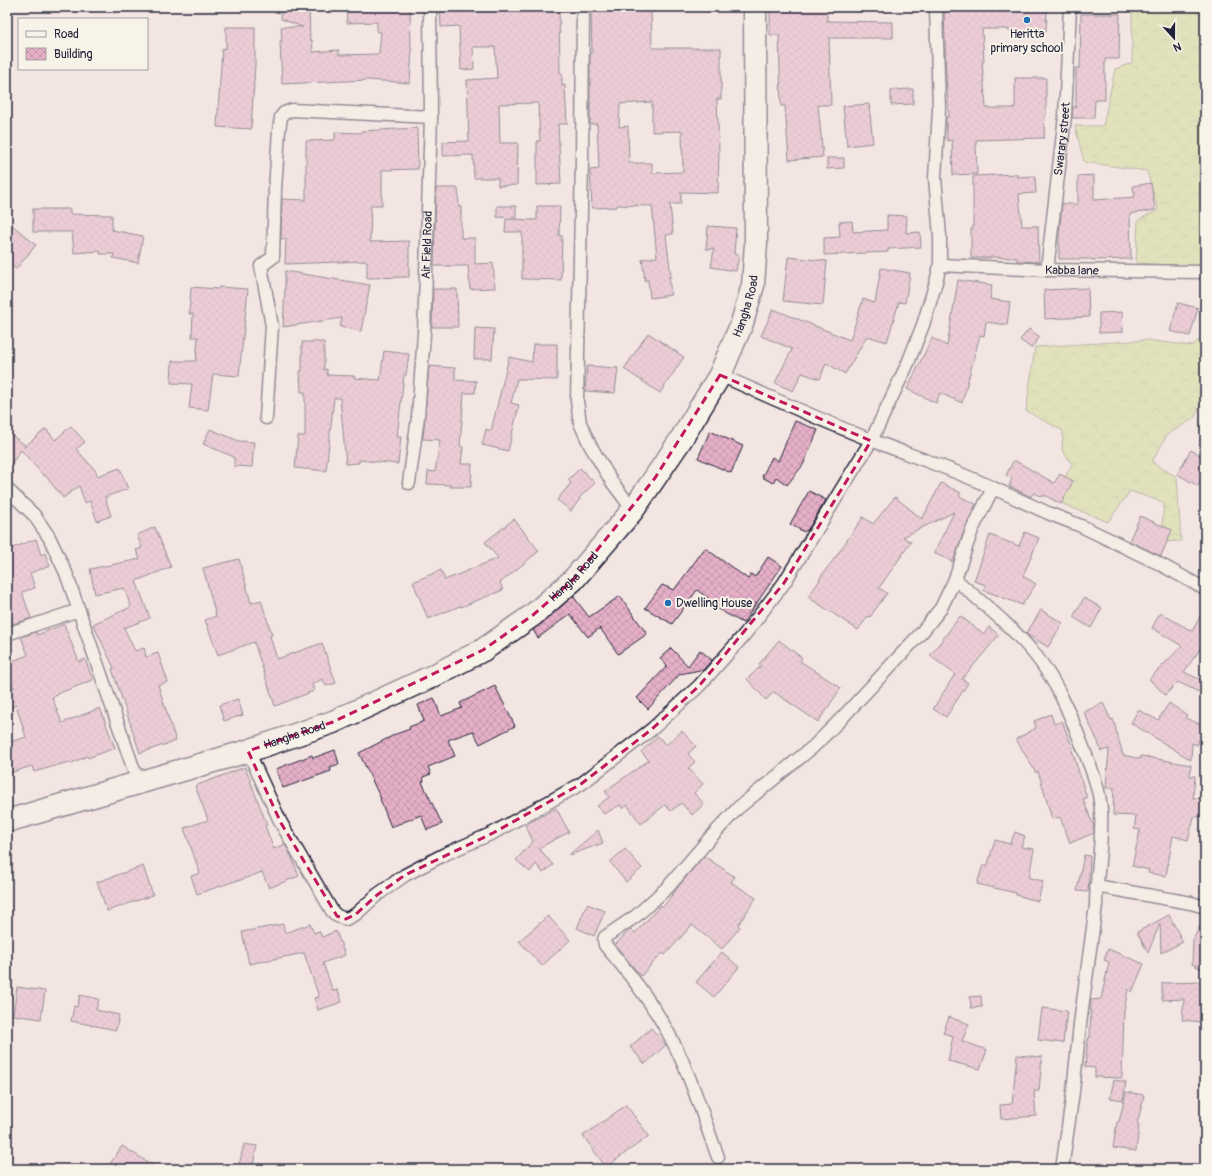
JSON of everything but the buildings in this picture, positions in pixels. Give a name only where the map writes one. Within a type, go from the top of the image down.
[{"type":"highway","name":"Hangha Road","points":[[7,821],[248,751],[333,722],[435,675],[483,650],[533,616],[573,580],[632,510],[680,441],[720,375],[742,323],[753,285],[756,243],[755,7]]},
{"type":"street","name":"Air Field Road","points":[[409,483],[418,417],[424,334],[431,117],[430,7]]},
{"type":"street","points":[[582,7],[582,161],[577,401],[580,423],[590,445],[612,482],[632,510]]},
{"type":"street","points":[[248,751],[281,823],[332,911],[337,916],[346,919],[356,914],[377,895],[405,875],[445,854],[493,833],[581,784],[652,730],[699,686],[744,634],[784,582],[871,441],[908,363],[921,331],[940,265],[940,236],[935,178],[939,109],[936,7]]},
{"type":"street","name":"Swarary street","points":[[1047,270],[1065,116],[1070,7]]},
{"type":"street","points":[[266,418],[272,326],[262,266],[274,257],[275,189],[281,117],[284,113],[292,110],[431,117]]},
{"type":"street","name":"Kabba lane","points":[[940,265],[1047,270],[1205,272]]},
{"type":"street","points":[[720,375],[783,404],[871,441],[922,458],[972,478],[1048,513],[1081,526],[1156,562],[1205,589]]},
{"type":"street","points":[[718,1157],[697,1099],[676,1048],[654,1008],[605,945],[605,937],[636,916],[668,887],[738,808],[813,747],[922,632],[941,608],[955,579],[972,530],[993,488]]},
{"type":"street","points":[[7,490],[34,515],[49,537],[66,573],[138,782]]},
{"type":"street","points":[[955,579],[1010,629],[1036,656],[1053,680],[1089,761],[1098,790],[1102,832],[1096,886],[1096,905],[1062,1169]]},
{"type":"street","points":[[7,634],[79,610]]},
{"type":"street","points":[[1096,886],[1191,902],[1205,907]]},
{"type":"highlighted area","points":[[720,375],[871,441],[784,583],[699,686],[652,729],[581,784],[493,833],[405,875],[377,895],[356,914],[346,919],[337,916],[281,823],[248,751],[333,722],[483,650],[533,615],[573,580],[655,478]]},
{"type":"green space","points":[[1132,7],[1205,7],[1205,267],[1136,263],[1138,220],[1158,210],[1147,171],[1084,162],[1075,126],[1103,126],[1115,69],[1132,63]]},
{"type":"green space","points":[[1205,335],[1205,397],[1194,418],[1167,435],[1152,462],[1177,477],[1181,541],[1161,542],[1164,503],[1130,491],[1108,522],[1053,500],[1072,464],[1062,450],[1063,431],[1026,411],[1035,347],[1147,340],[1192,346]]},
{"type":"place","name":"Heritta primary school","points":[[1027,20]]},
{"type":"place","name":"Dwelling House","points":[[668,603]]}]
